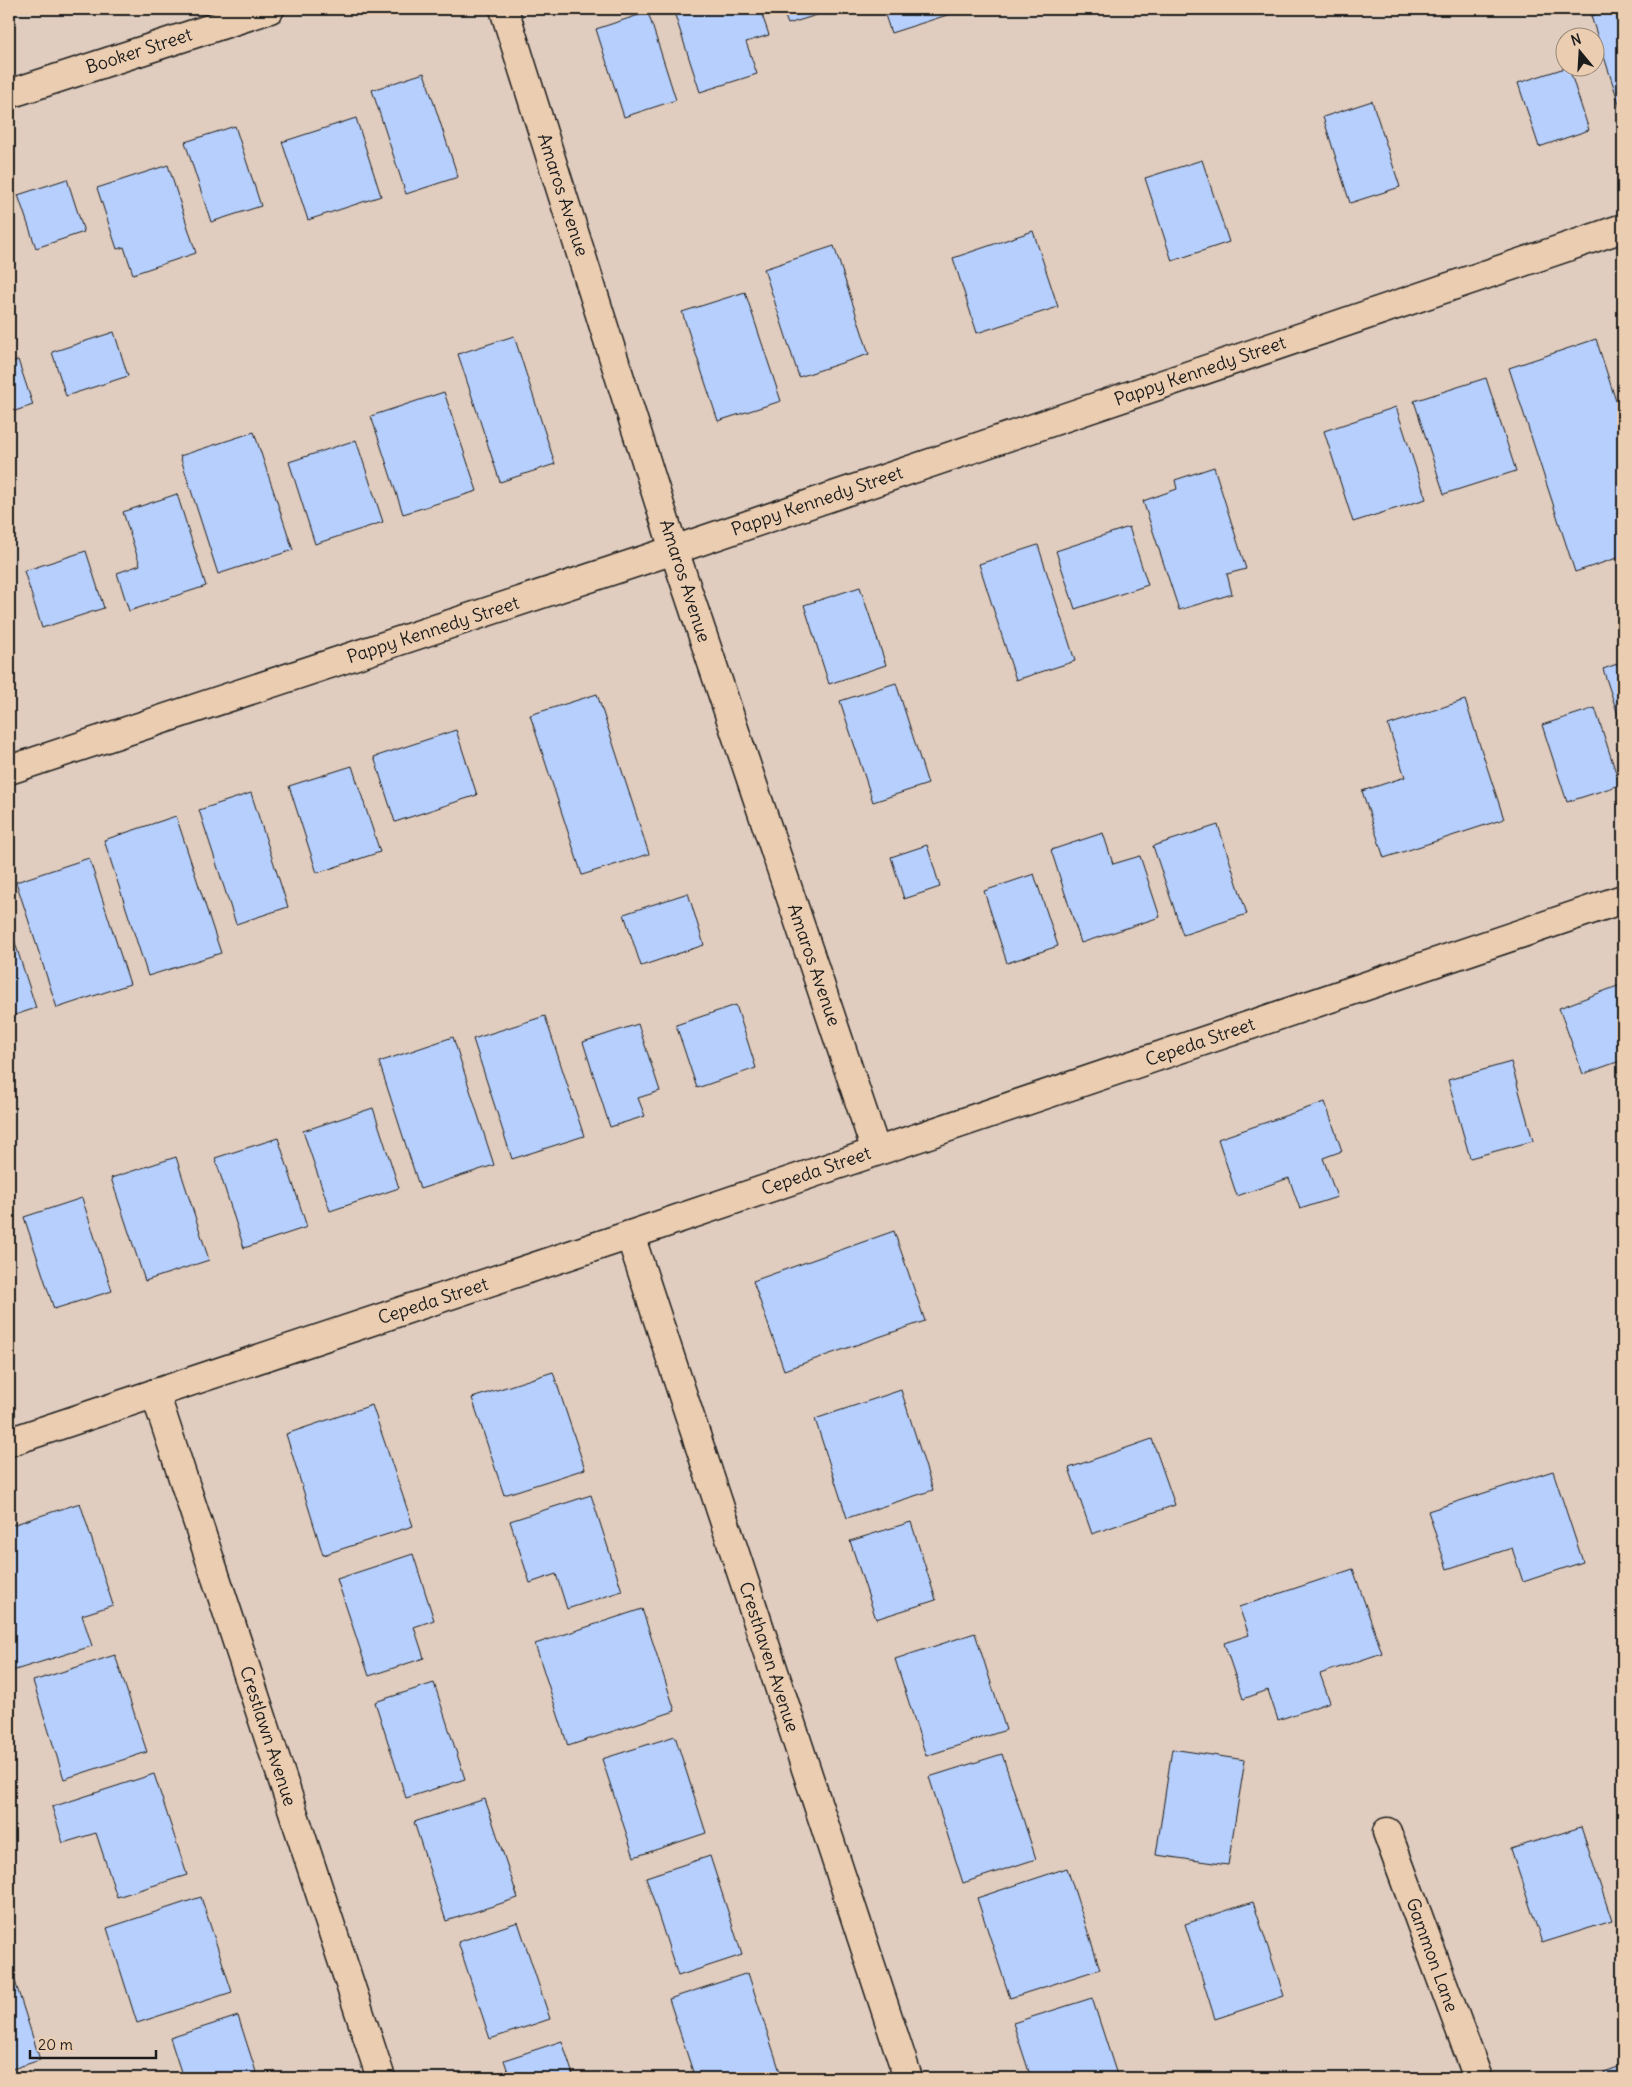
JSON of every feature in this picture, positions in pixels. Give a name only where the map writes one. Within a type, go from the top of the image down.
[{"type":"street","name":"Booker Street","points":[[9,94],[270,9]]},
{"type":"street","name":"Amaros Avenue","points":[[504,9],[674,550],[876,1151]]},
{"type":"street","name":"Pappy Kennedy Street","points":[[9,770],[674,550],[1623,228]]},
{"type":"street","name":"Cepeda Street","points":[[9,1442],[630,1235],[1623,899]]},
{"type":"street","name":"Cresthaven Avenue","points":[[630,1235],[908,2078]]},
{"type":"street","name":"Crestlawn Avenue","points":[[155,1393],[381,2078]]},
{"type":"street","name":"Gammon Lane","points":[[1386,1832],[1476,2078]]},
{"type":"building","points":[[673,9],[760,9],[769,35],[746,42],[757,74],[700,92]]},
{"type":"building","points":[[782,9],[836,9],[788,24]]},
{"type":"building","points":[[883,9],[966,9],[891,33]]},
{"type":"building","points":[[1612,9],[1623,9],[1623,116],[1604,57],[1604,28],[1595,28],[1591,16]]},
{"type":"building","points":[[648,12],[676,100],[624,117],[596,29]]},
{"type":"building","points":[[1554,72],[1554,78],[1572,78],[1589,130],[1539,147],[1518,83]]},
{"type":"building","points":[[424,73],[458,177],[406,194],[372,90]]},
{"type":"building","points":[[1372,101],[1400,187],[1350,203],[1323,117]]},
{"type":"building","points":[[356,118],[381,196],[308,220],[282,142]]},
{"type":"building","points":[[235,126],[261,206],[211,222],[185,142]]},
{"type":"building","points":[[1202,160],[1229,242],[1172,261],[1145,178]]},
{"type":"building","points":[[168,165],[196,253],[133,274],[124,247],[117,249],[97,188]]},
{"type":"building","points":[[67,179],[84,232],[36,248],[18,195]]},
{"type":"building","points":[[1033,231],[1058,307],[977,333],[953,258]]},
{"type":"building","points":[[834,246],[869,354],[799,377],[764,269]]},
{"type":"building","points":[[745,292],[781,401],[718,421],[682,312]]},
{"type":"building","points":[[114,332],[128,376],[66,396],[52,352]]},
{"type":"building","points":[[514,336],[555,464],[500,482],[458,354]]},
{"type":"building","points":[[1596,339],[1623,423],[1623,556],[1575,572],[1509,368]]},
{"type":"building","points":[[18,360],[33,405],[9,413],[9,363]]},
{"type":"building","points":[[1486,378],[1516,471],[1444,494],[1414,401]]},
{"type":"building","points":[[444,392],[477,491],[403,514],[371,416]]},
{"type":"building","points":[[1396,407],[1426,499],[1353,522],[1324,431]]},
{"type":"building","points":[[254,432],[293,550],[218,574],[180,456]]},
{"type":"building","points":[[356,440],[383,522],[315,544],[289,462]]},
{"type":"building","points":[[1214,467],[1246,569],[1227,574],[1232,594],[1179,610],[1143,501],[1177,489],[1175,480]]},
{"type":"building","points":[[177,494],[206,586],[129,611],[117,573],[140,565],[123,512]]},
{"type":"building","points":[[1129,527],[1148,585],[1075,609],[1056,551]]},
{"type":"building","points":[[1038,545],[1075,661],[1016,680],[979,564]]},
{"type":"building","points":[[86,551],[104,608],[42,628],[24,571]]},
{"type":"building","points":[[860,587],[886,665],[829,684],[804,605]]},
{"type":"building","points":[[1623,662],[1623,730],[1603,669]]},
{"type":"building","points":[[896,683],[928,784],[873,802],[840,701]]},
{"type":"building","points":[[597,694],[649,854],[582,875],[530,715]]},
{"type":"building","points":[[1465,700],[1504,819],[1384,858],[1362,791],[1405,777],[1388,725]]},
{"type":"building","points":[[1595,708],[1620,785],[1567,802],[1542,725]]},
{"type":"building","points":[[456,730],[477,795],[395,822],[374,757]]},
{"type":"building","points":[[352,766],[380,852],[317,873],[289,786]]},
{"type":"building","points":[[251,793],[288,907],[236,924],[199,810]]},
{"type":"building","points":[[176,816],[221,953],[148,976],[104,840]]},
{"type":"building","points":[[1218,825],[1247,914],[1183,935],[1153,846]]},
{"type":"building","points":[[1103,833],[1113,864],[1140,856],[1160,917],[1081,943],[1051,850]]},
{"type":"building","points":[[927,845],[940,887],[904,899],[891,857]]},
{"type":"building","points":[[89,858],[130,984],[57,1008],[16,882]]},
{"type":"building","points":[[1034,874],[1058,946],[1007,963],[984,891]]},
{"type":"building","points":[[688,893],[704,945],[641,966],[624,914]]},
{"type":"building","points":[[9,924],[36,1008],[9,1017]]},
{"type":"building","points":[[1623,984],[1623,1060],[1583,1074],[1559,1008]]},
{"type":"building","points":[[736,1005],[756,1068],[697,1088],[676,1025]]},
{"type":"building","points":[[545,1016],[584,1136],[512,1159],[473,1039]]},
{"type":"building","points":[[638,1024],[660,1091],[638,1098],[645,1116],[610,1127],[583,1042]]},
{"type":"building","points":[[453,1037],[494,1165],[420,1189],[379,1062]]},
{"type":"building","points":[[1511,1062],[1533,1141],[1470,1158],[1448,1080]]},
{"type":"building","points":[[1325,1102],[1342,1151],[1323,1158],[1337,1197],[1300,1209],[1289,1178],[1237,1196],[1218,1139]]},
{"type":"building","points":[[373,1108],[399,1188],[330,1211],[303,1131]]},
{"type":"building","points":[[278,1138],[307,1227],[244,1248],[215,1158]]},
{"type":"building","points":[[176,1157],[209,1260],[145,1281],[111,1178]]},
{"type":"building","points":[[82,1198],[112,1291],[54,1309],[24,1217]]},
{"type":"building","points":[[894,1231],[925,1321],[784,1370],[753,1281]]},
{"type":"building","points":[[553,1372],[585,1469],[504,1495],[472,1398]]},
{"type":"building","points":[[901,1390],[933,1490],[847,1518],[815,1419]]},
{"type":"building","points":[[372,1405],[413,1526],[323,1555],[286,1434]]},
{"type":"building","points":[[1152,1439],[1175,1505],[1092,1534],[1069,1468]]},
{"type":"building","points":[[1553,1471],[1583,1562],[1523,1582],[1512,1548],[1447,1569],[1428,1511]]},
{"type":"building","points":[[591,1495],[622,1591],[567,1609],[556,1574],[530,1583],[510,1521]]},
{"type":"building","points":[[80,1503],[113,1605],[82,1615],[92,1646],[9,1672],[9,1526]]},
{"type":"building","points":[[911,1522],[936,1600],[876,1619],[850,1541]]},
{"type":"building","points":[[413,1554],[434,1620],[414,1627],[424,1658],[369,1676],[337,1579]]},
{"type":"building","points":[[1353,1569],[1382,1653],[1320,1674],[1330,1702],[1278,1720],[1268,1690],[1243,1699],[1224,1643],[1249,1635],[1239,1607]]},
{"type":"building","points":[[642,1609],[675,1711],[568,1746],[535,1644]]},
{"type":"building","points":[[975,1633],[1006,1730],[926,1756],[895,1659]]},
{"type":"building","points":[[115,1655],[147,1752],[64,1779],[33,1681]]},
{"type":"building","points":[[434,1683],[465,1779],[406,1798],[375,1702]]},
{"type":"building","points":[[675,1736],[706,1833],[634,1857],[602,1759]]},
{"type":"building","points":[[1172,1749],[1245,1760],[1228,1865],[1156,1855]]},
{"type":"building","points":[[1002,1754],[1036,1859],[963,1883],[929,1777]]},
{"type":"building","points":[[154,1774],[187,1875],[117,1897],[96,1833],[63,1843],[52,1807]]},
{"type":"building","points":[[485,1799],[518,1898],[446,1921],[414,1822]]},
{"type":"building","points":[[1581,1827],[1612,1921],[1542,1943],[1511,1849]]},
{"type":"building","points":[[710,1856],[742,1955],[678,1976],[646,1877]]},
{"type":"building","points":[[1067,1868],[1100,1969],[1010,1998],[977,1898]]},
{"type":"building","points":[[201,1897],[232,1992],[137,2023],[107,1928]]},
{"type":"building","points":[[1253,1902],[1284,1996],[1215,2019],[1185,1924]]},
{"type":"building","points":[[518,1922],[550,2019],[490,2039],[458,1942]]},
{"type":"building","points":[[9,1962],[40,2060],[9,2070]]},
{"type":"building","points":[[748,1973],[782,2078],[695,2078],[669,1999]]},
{"type":"building","points":[[1092,1998],[1118,2078],[1031,2078],[1013,2023]]},
{"type":"building","points":[[238,2016],[258,2078],[183,2078],[170,2038]]},
{"type":"building","points":[[562,2041],[574,2078],[510,2078],[504,2060]]},
{"type":"building","points":[[1623,2065],[1623,2078],[1605,2078],[1603,2072]]}]
